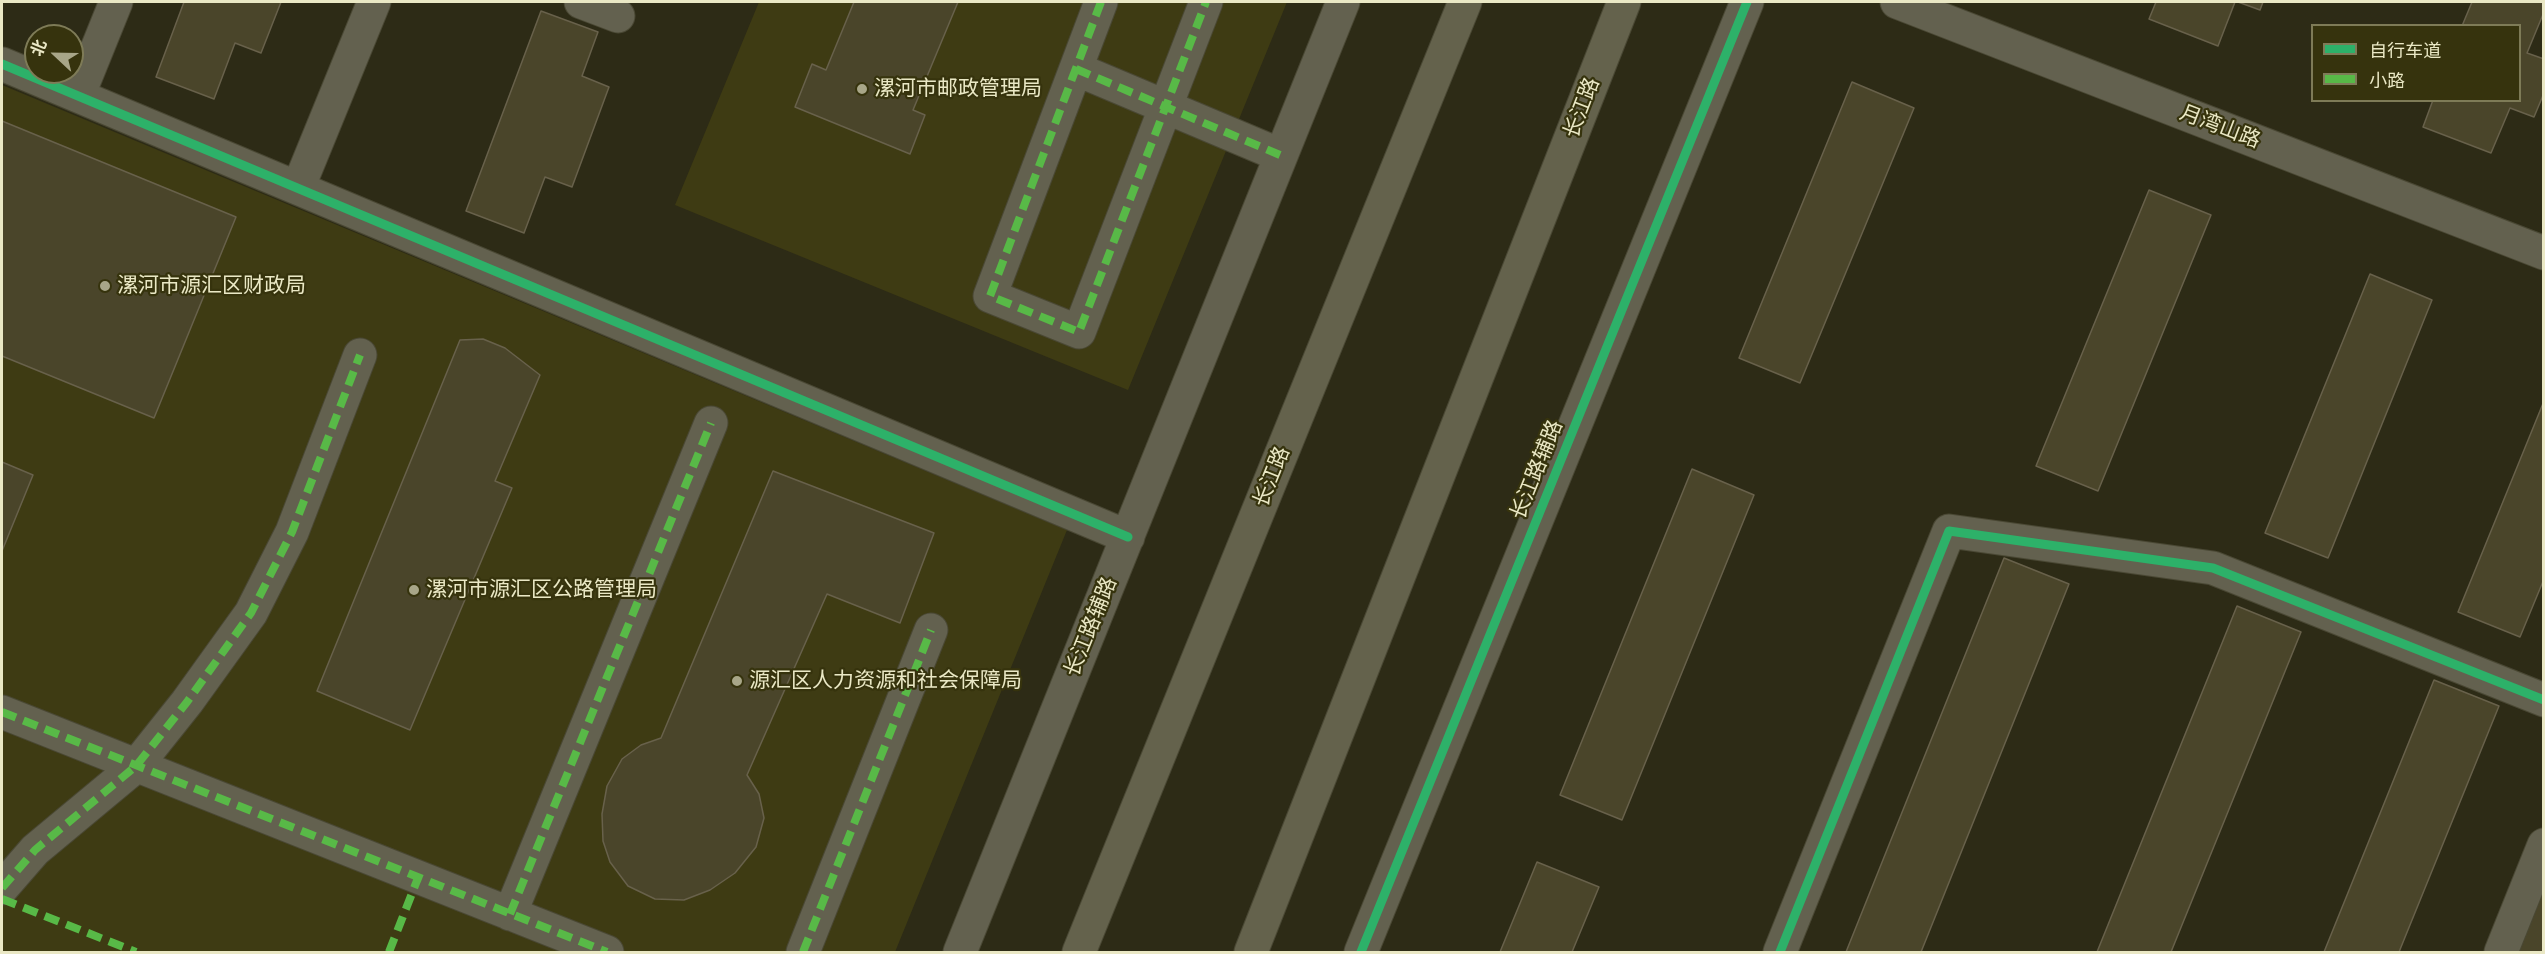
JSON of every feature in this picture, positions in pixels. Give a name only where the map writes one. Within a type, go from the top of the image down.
[{"type":"main road","name":"长江路","points":[[1079,952],[1465,2]]},
{"type":"main road","name":"长江路","points":[[1251,952],[1624,2]]},
{"type":"street","points":[[78,96],[116,2]]},
{"type":"street","points":[[298,188],[374,2]]},
{"type":"street","points":[[581,2],[618,16]]},
{"type":"street","points":[[1101,2],[990,296],[1079,332],[1206,2]]},
{"type":"street","name":"长江路辅路","points":[[960,952],[1343,2]]},
{"type":"street","name":"长江路辅路","points":[[1361,952],[1747,2]]},
{"type":"street","name":"月湾山路","points":[[1897,2],[2544,253]]},
{"type":"street","points":[[2,64],[1128,537]]},
{"type":"street","points":[[1076,69],[1280,155]]},
{"type":"street","points":[[2,888],[35,850],[136,766],[187,702],[251,613],[292,532],[360,355]]},
{"type":"street","points":[[510,914],[711,423]]},
{"type":"street","points":[[1780,952],[1949,531],[2213,568],[2544,700]]},
{"type":"street","points":[[803,952],[931,630]]},
{"type":"street","points":[[2,712],[607,952]]},
{"type":"street","points":[[2500,952],[2544,845]]},
{"type":"shaded area","points":[[759,2],[1287,2],[1128,390],[675,205]]},
{"type":"shaded area","points":[[2,85],[1067,530],[895,952],[2,952]]},
{"type":"building","points":[[184,2],[281,2],[261,53],[235,43],[214,99],[156,77]]},
{"type":"building","name":"漯河市邮政管理局","points":[[854,2],[958,2],[913,110],[925,115],[910,154],[795,107],[812,64],[826,70]]},
{"type":"building","points":[[2156,2],[2235,2],[2218,46],[2149,19]]},
{"type":"building","points":[[2238,2],[2263,2],[2260,10]]},
{"type":"building","points":[[2472,2],[2544,2],[2544,12],[2527,53],[2544,59],[2544,93],[2534,117],[2510,108],[2491,153],[2423,127],[2432,102],[2521,102],[2521,24],[2463,24]]},
{"type":"building","points":[[541,11],[598,32],[582,76],[609,87],[572,187],[545,177],[524,233],[466,211]]},
{"type":"building","points":[[1852,82],[1914,108],[1800,383],[1739,358]]},
{"type":"building","name":"漯河市源汇区财政局","points":[[2,121],[236,217],[154,418],[2,356]]},
{"type":"building","points":[[2149,190],[2211,215],[2098,491],[2036,466]]},
{"type":"building","points":[[2370,274],[2432,300],[2328,558],[2265,533]]},
{"type":"building","name":"漯河市源汇区公路管理局","points":[[483,339],[505,348],[540,375],[495,481],[512,488],[410,730],[317,691],[460,340]]},
{"type":"building","points":[[2544,401],[2544,579],[2520,637],[2458,612]]},
{"type":"building","points":[[2,462],[33,475],[2,551]]},
{"type":"building","points":[[1692,469],[1754,495],[1622,820],[1560,795]]},
{"type":"building","name":"源汇区人力资源和社会保障局","points":[[773,471],[934,533],[900,623],[827,594],[747,775],[759,794],[764,818],[756,847],[735,873],[710,890],[684,900],[655,899],[628,886],[610,862],[603,841],[602,814],[607,786],[622,759],[641,745],[661,738]]},
{"type":"building","points":[[2004,558],[2069,584],[1921,952],[1846,952]]},
{"type":"building","points":[[2237,606],[2301,632],[2171,952],[2097,952]]},
{"type":"building","points":[[2434,680],[2499,706],[2399,952],[2324,952]]},
{"type":"building","points":[[1537,862],[1599,887],[1572,952],[1500,952]]},
{"type":"building","points":[[2544,868],[2544,952],[2510,952]]},
{"type":"marked path","points":[[1101,2],[990,296],[1079,332],[1206,2]]},
{"type":"marked path","points":[[1076,69],[1280,155]]},
{"type":"marked path","points":[[2,888],[35,850],[136,766],[187,702],[251,613],[292,532],[360,355]]},
{"type":"marked path","points":[[510,914],[711,423]]},
{"type":"marked path","points":[[803,952],[931,630]]},
{"type":"marked path","points":[[2,712],[607,952]]},
{"type":"marked path","points":[[389,952],[418,878]]},
{"type":"marked path","points":[[2,899],[136,952]]},
{"type":"cycle path","points":[[1361,952],[1747,2]]},
{"type":"cycle path","points":[[2,64],[1128,537]]},
{"type":"cycle path","points":[[1780,952],[1949,531],[2213,568],[2544,700]]},
{"type":"place","name":"漯河市邮政管理局","points":[[862,89]]},
{"type":"place","name":"漯河市源汇区财政局","points":[[105,286]]},
{"type":"place","name":"漯河市源汇区公路管理局","points":[[414,590]]},
{"type":"place","name":"源汇区人力资源和社会保障局","points":[[737,681]]}]
